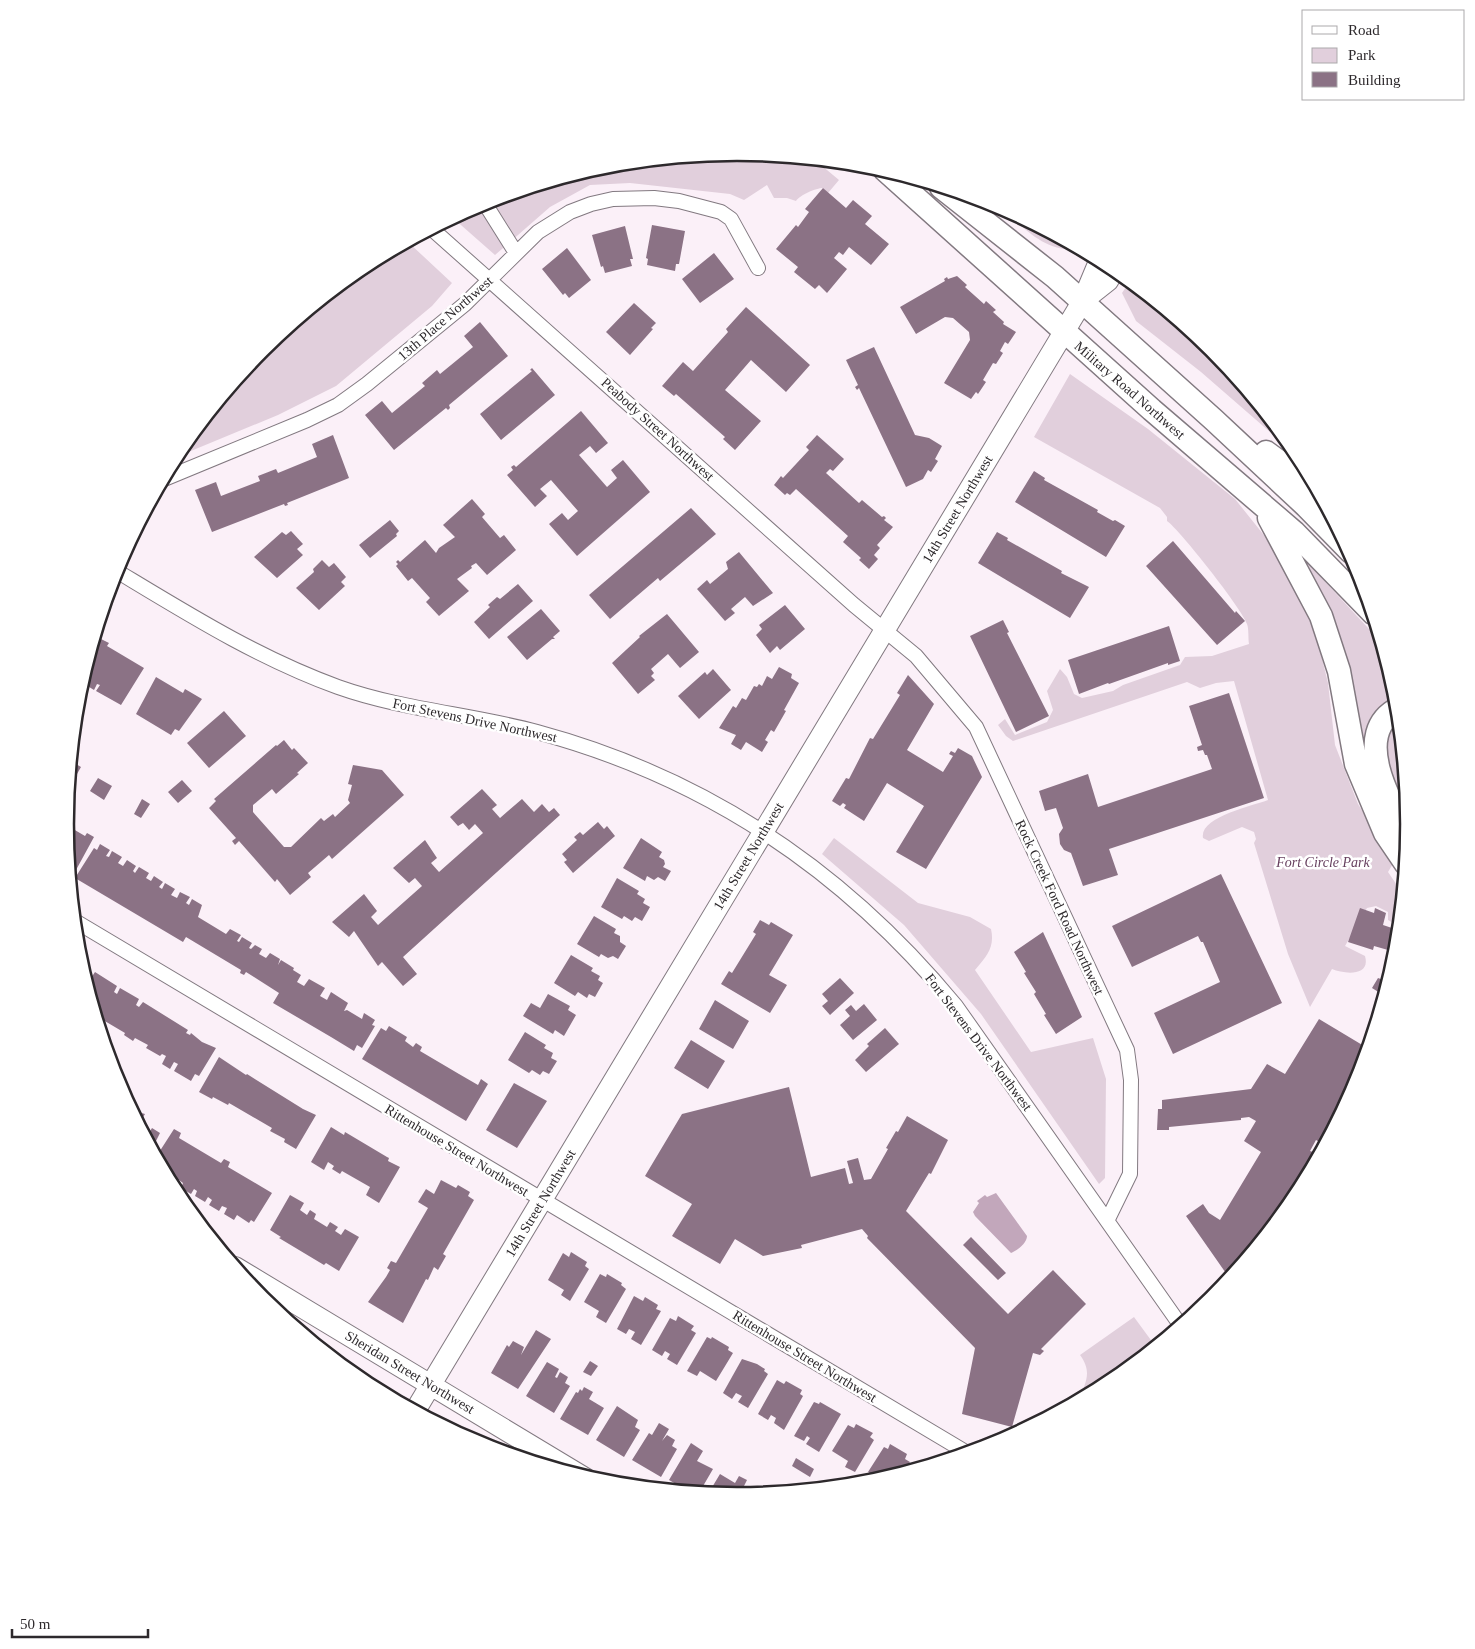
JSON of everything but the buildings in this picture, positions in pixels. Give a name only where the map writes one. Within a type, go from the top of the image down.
[{"type":"main road","name":"Military Road Northwest","points":[[896,180],[1152,410],[1294,532],[1363,603]]},
{"type":"main road","points":[[954,197],[1014,244],[1082,302],[1172,382],[1306,506],[1335,536]]},
{"type":"main road","points":[[1172,382],[1303,479]]},
{"type":"main road","points":[[1250,493],[1273,523],[1321,616],[1338,671],[1356,764],[1385,833],[1400,856]]},
{"type":"main road","points":[[1391,714],[1385,719],[1379,729],[1375,743],[1375,756],[1388,794],[1401,819]]},
{"type":"street","name":"13th Place Northwest","points":[[174,475],[307,420],[338,404],[367,384],[465,304],[516,253],[553,222],[591,204],[613,199],[654,198],[679,201],[721,212],[731,219],[758,268]]},
{"type":"street","points":[[488,209],[516,253]]},
{"type":"street","name":"Peabody Street Northwest","points":[[437,233],[854,605],[885,630]]},
{"type":"street","name":"14th Street Northwest","points":[[418,1406],[1082,302],[1097,267]]},
{"type":"street","name":"14th Street Northwest","points":[[1082,302],[1108,281],[1111,276]]},
{"type":"street","name":"Fort Stevens Drive Northwest","points":[[122,574],[240,644],[317,679],[390,702],[516,726],[600,751],[686,786],[764,831],[810,864],[852,898],[928,973],[979,1038],[1108,1219],[1178,1321]]},
{"type":"street","name":"Rock Creek Ford Road Northwest","points":[[885,630],[916,656],[976,726],[1124,1043],[1131,1080],[1130,1174],[1108,1219]]},
{"type":"street","name":"Rittenhouse Street Northwest","points":[[82,926],[961,1449]]},
{"type":"street","name":"Sheridan Street Northwest","points":[[253,1278],[564,1465]]},
{"type":"green space","points":[[738,161],[822,166],[839,180],[828,193],[823,188],[816,189],[804,194],[796,201],[787,198],[774,198],[767,185],[744,200],[730,194],[630,183],[590,185],[550,207],[495,255],[458,222],[483,211],[566,183],[651,166],[694,162]]},
{"type":"green space","points":[[1018,223],[1068,249],[1052,246]]},
{"type":"green space","points":[[413,246],[452,283],[432,306],[336,386],[278,415],[189,452],[211,420],[268,355],[333,298],[369,273]]},
{"type":"green space","points":[[1126,287],[1175,325],[1237,387],[1276,437],[1201,372],[1136,321],[1122,293]]},
{"type":"green space","name":"Fort Circle Park","points":[[1070,374],[1148,429],[1235,499],[1287,564],[1314,626],[1328,683],[1335,745],[1358,804],[1394,862],[1388,872],[1398,887],[1394,923],[1388,920],[1388,912],[1376,906],[1367,908],[1345,946],[1365,956],[1366,963],[1364,968],[1360,971],[1349,973],[1332,969],[1310,1007],[1288,954],[1254,843],[1256,839],[1254,832],[1242,827],[1209,841],[1203,838],[1204,831],[1209,824],[1218,818],[1268,800],[1234,681],[1216,683],[1200,688],[1187,682],[1013,741],[1006,736],[998,725],[1005,719],[1015,735],[1047,722],[1053,710],[1047,691],[1060,669],[1067,677],[1074,694],[1082,698],[1113,691],[1123,685],[1180,665],[1185,657],[1212,656],[1249,644],[1248,626],[1243,616],[1197,553],[1167,521],[1167,517],[1160,508],[1034,437]]},
{"type":"green space","name":"Fort Circle Park","points":[[1303,558],[1373,633],[1379,653],[1396,738],[1400,781],[1401,832],[1356,730],[1344,648]]},
{"type":"green space","points":[[834,838],[918,903],[970,917],[991,929],[991,946],[975,970],[1031,1052],[1093,1038],[1106,1079],[1105,1178],[1099,1184],[981,1014],[904,925],[822,854]]},
{"type":"green space","points":[[1134,1317],[1153,1342],[1082,1391],[1087,1372],[1080,1355]]},
{"type":"shaded area","points":[[996,1193],[1027,1236],[1021,1246],[1011,1253],[973,1212],[979,1203],[977,1201],[985,1195],[987,1197]]}]
